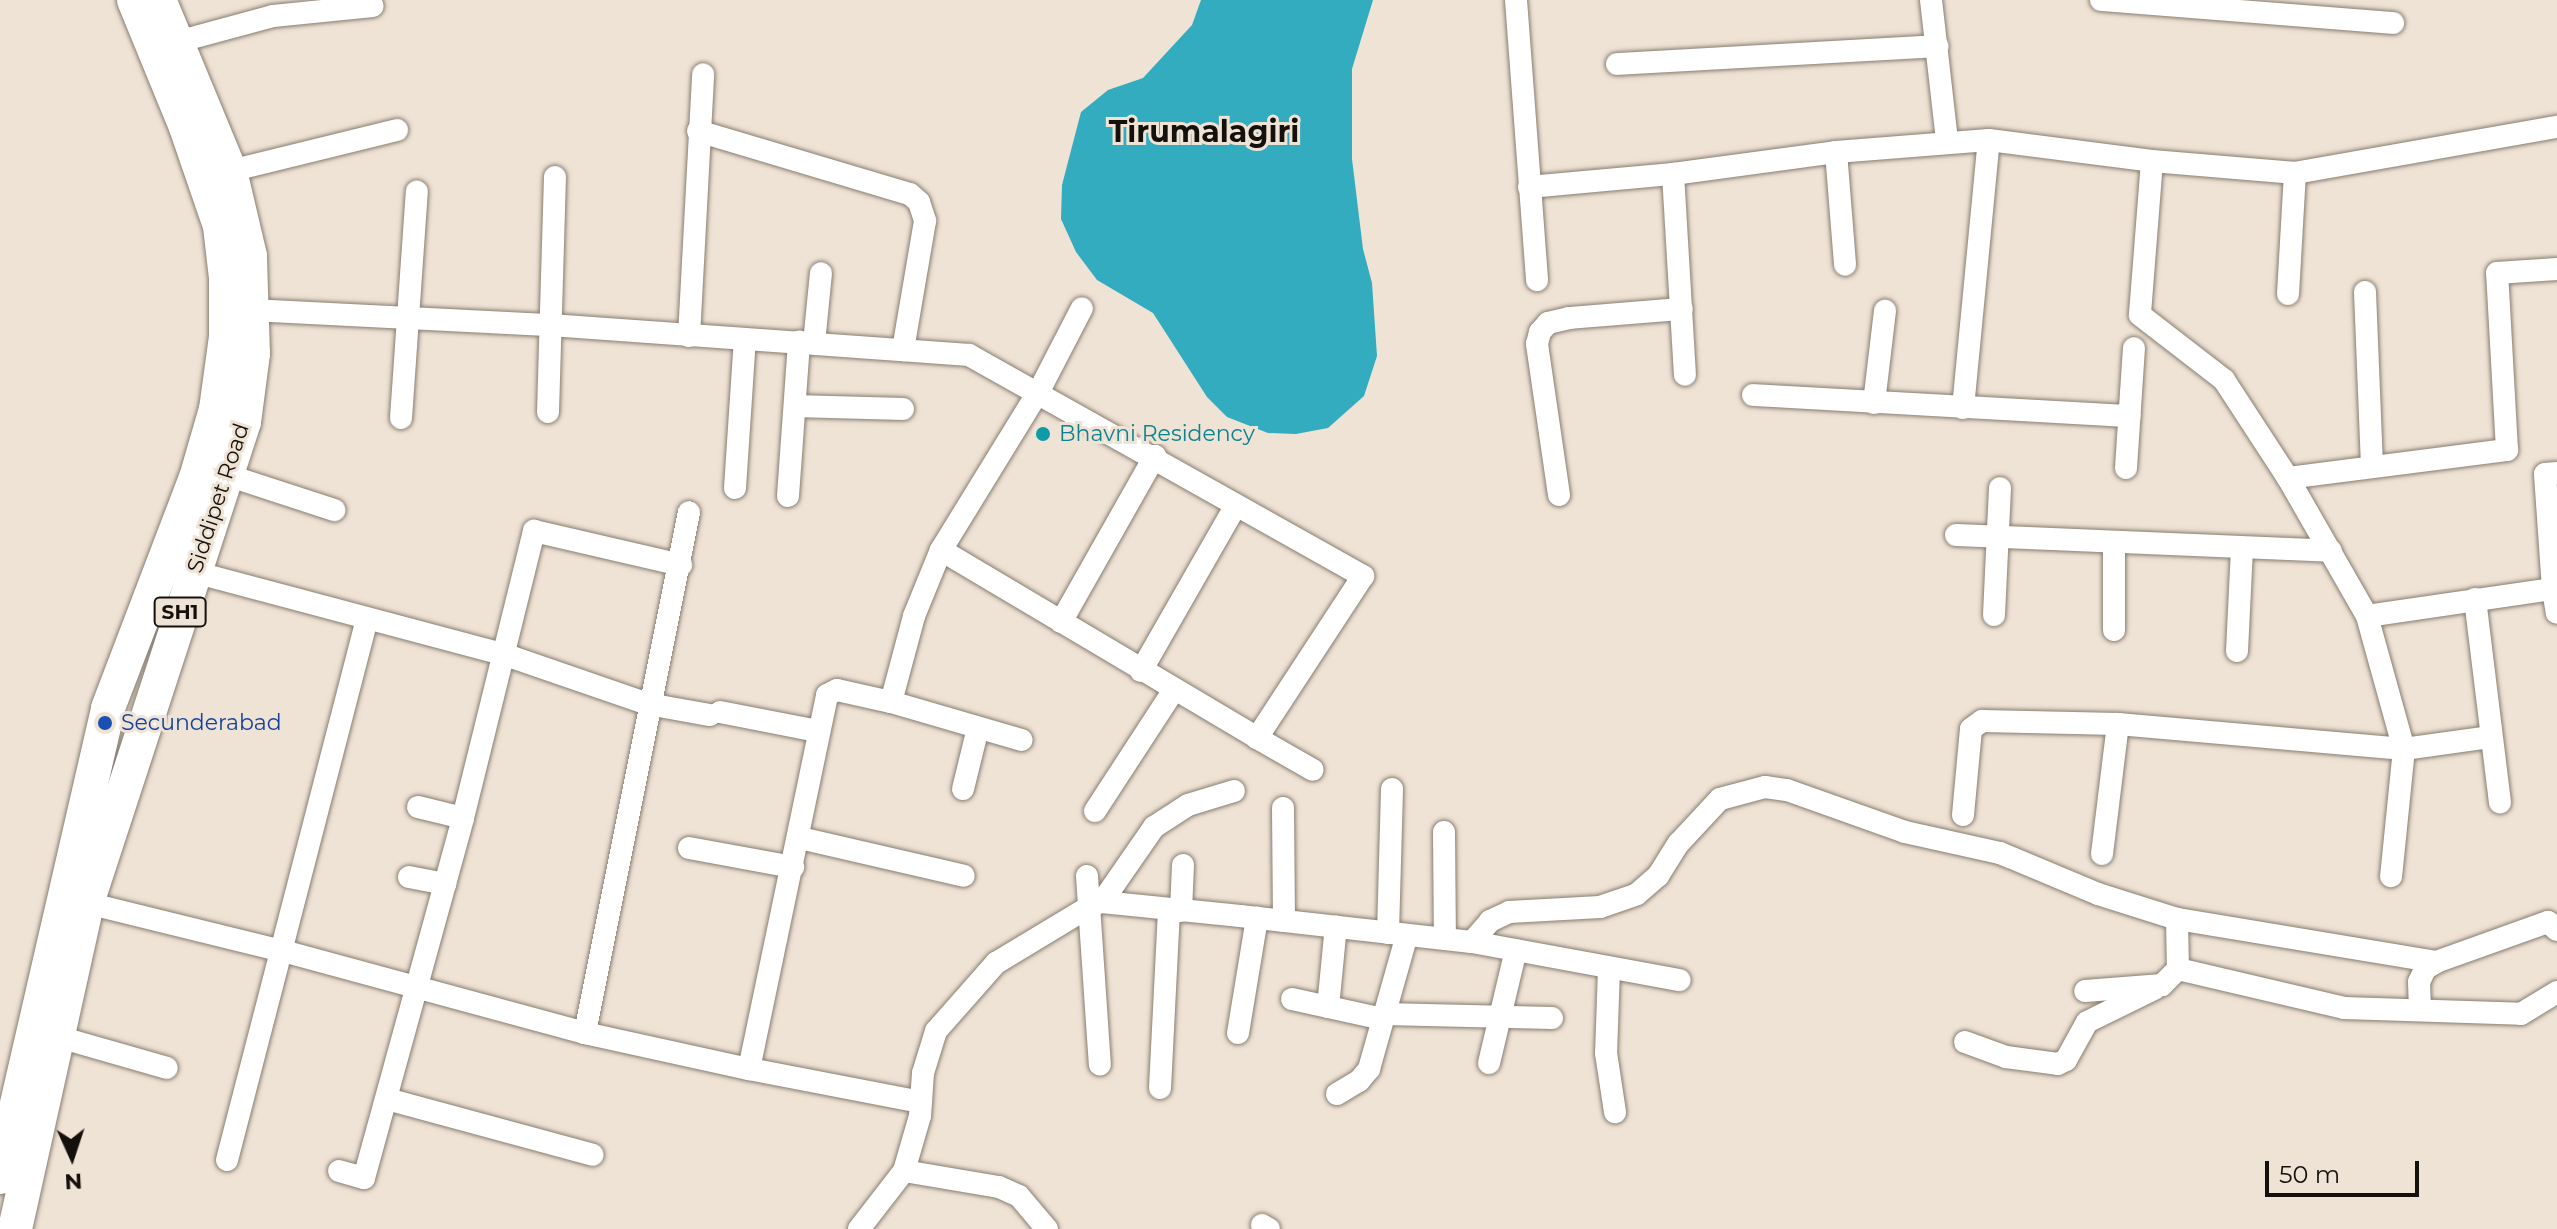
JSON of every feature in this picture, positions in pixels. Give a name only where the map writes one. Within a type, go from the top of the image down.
[{"type":"main road","name":"Siddipet Road","points":[[0,1177],[108,708],[196,478],[216,409],[226,337],[226,278],[220,226],[186,127],[134,0]]},
{"type":"main road","name":"Siddipet Road","points":[[15,1229],[87,903],[244,422],[253,354],[250,256],[230,171],[159,0]]},
{"type":"street","points":[[1516,0],[1537,280]]},
{"type":"street","points":[[1931,0],[1947,141]]},
{"type":"street","points":[[2101,0],[2393,23]]},
{"type":"street","points":[[177,42],[273,16],[373,6]]},
{"type":"street","points":[[1617,64],[1937,46]]},
{"type":"street","points":[[689,336],[703,74]]},
{"type":"street","points":[[1529,187],[1673,174],[1836,152],[1989,140],[2152,161],[2295,173],[2557,127]]},
{"type":"street","points":[[230,171],[397,130]]},
{"type":"street","points":[[698,131],[910,194],[919,202],[925,221],[903,350]]},
{"type":"street","points":[[1963,408],[1989,140]]},
{"type":"street","points":[[1836,152],[1845,265]]},
{"type":"street","points":[[2152,161],[2140,315],[2224,380],[2288,478],[2367,616],[2404,749],[2391,876]]},
{"type":"street","points":[[2288,294],[2295,173]]},
{"type":"street","points":[[1673,174],[1685,375]]},
{"type":"street","points":[[548,412],[555,177]]},
{"type":"street","points":[[401,418],[417,192]]},
{"type":"street","points":[[2288,478],[2507,450],[2497,273],[2557,269]]},
{"type":"street","points":[[788,496],[795,406],[821,273]]},
{"type":"street","points":[[2365,292],[2372,467]]},
{"type":"street","points":[[891,702],[914,616],[941,550],[1039,391],[1082,308]]},
{"type":"street","points":[[1559,495],[1537,344],[1540,332],[1548,323],[1569,318],[1682,309]]},
{"type":"street","points":[[252,310],[551,325],[969,355],[1155,456],[1363,576],[1257,738]]},
{"type":"street","points":[[1874,403],[1885,311]]},
{"type":"street","points":[[735,488],[745,339]]},
{"type":"street","points":[[2126,468],[2134,348]]},
{"type":"street","points":[[1753,395],[2129,416]]},
{"type":"street","points":[[795,406],[903,409]]},
{"type":"street","points":[[1061,622],[1155,456]]},
{"type":"street","points":[[2557,473],[2545,474],[2557,613]]},
{"type":"street","points":[[227,475],[334,510]]},
{"type":"street","points":[[1994,615],[2000,488]]},
{"type":"street","points":[[1141,671],[1236,505]]},
{"type":"street","points":[[585,1033],[648,704],[681,565],[689,512]]},
{"type":"street","points":[[339,1171],[364,1178],[463,818],[534,531],[681,565]]},
{"type":"street","points":[[1956,535],[2331,551]]},
{"type":"street","points":[[2114,542],[2114,630]]},
{"type":"street","points":[[2237,651],[2242,549]]},
{"type":"street","points":[[941,550],[1313,770]]},
{"type":"street","points":[[194,572],[503,654],[648,704],[818,731]]},
{"type":"street","points":[[2367,616],[2553,589]]},
{"type":"street","points":[[2475,599],[2489,737],[2500,802]]},
{"type":"street","points":[[227,1160],[367,619]]},
{"type":"street","points":[[749,1069],[800,838],[827,695],[837,690],[891,702],[1022,740]]},
{"type":"street","points":[[1095,811],[1174,690]]},
{"type":"street","points":[[1963,815],[1971,729],[1982,721],[2118,724],[2404,749],[2489,737]]},
{"type":"street","points":[[2102,854],[2118,724]]},
{"type":"street","points":[[963,789],[978,728]]},
{"type":"street","points":[[1472,942],[1490,921],[1509,912],[1600,907],[1637,894],[1658,876],[1679,843],[1720,799],[1765,787],[1787,790],[1905,832],[2000,853],[2098,894],[2177,919],[2436,962]]},
{"type":"street","points":[[1337,1094],[1359,1081],[1369,1069],[1384,1016],[1398,934],[1392,789]]},
{"type":"street","points":[[859,1229],[904,1171],[921,1102],[923,1073],[936,1031],[965,995],[996,963],[1097,904],[1154,827],[1188,805],[1234,791]]},
{"type":"street","points":[[418,807],[463,818]]},
{"type":"street","points":[[1283,808],[1284,921]]},
{"type":"street","points":[[1444,832],[1445,939]]},
{"type":"street","points":[[800,838],[964,876]]},
{"type":"street","points":[[689,848],[793,867]]},
{"type":"street","points":[[1160,1088],[1175,910],[1183,865]]},
{"type":"street","points":[[1087,876],[1097,904],[1100,1065]]},
{"type":"street","points":[[409,877],[445,884]]},
{"type":"street","points":[[87,903],[283,951],[416,990],[585,1033],[921,1102]]},
{"type":"street","points":[[1097,904],[1472,942],[1680,980]]},
{"type":"street","points":[[1238,1033],[1257,918]]},
{"type":"street","points":[[2170,977],[2177,919]]},
{"type":"street","points":[[2420,1010],[2419,982],[2425,969],[2436,962],[2548,922],[2557,930]]},
{"type":"street","points":[[1328,1007],[1336,926]]},
{"type":"street","points":[[1489,1063],[1516,950]]},
{"type":"street","points":[[1609,969],[1606,1053],[1615,1112]]},
{"type":"street","points":[[1965,1042],[2006,1057],[2058,1064],[2066,1060],[2087,1022],[2170,977]]},
{"type":"street","points":[[2085,991],[2170,977],[2344,1008],[2521,1014],[2557,992]]},
{"type":"street","points":[[1292,999],[1384,1016],[1552,1018]]},
{"type":"street","points":[[59,1037],[167,1068]]},
{"type":"street","points":[[387,1099],[593,1155]]},
{"type":"street","points":[[904,1171],[999,1187],[1019,1196],[1047,1229]]},
{"type":"water","points":[[1201,0],[1373,0],[1352,69],[1352,159],[1363,249],[1372,283],[1377,356],[1364,396],[1328,428],[1296,434],[1268,433],[1227,417],[1207,397],[1153,313],[1097,280],[1076,252],[1061,219],[1062,185],[1081,112],[1108,90],[1143,78],[1192,25]]},
{"type":"place","name":"Bhavni Residency","points":[[1043,434]]},
{"type":"place","name":"Secunderabad","points":[[105,723]]},
{"type":"district","name":"Tirumalagiri","points":[[1204,132]]}]
